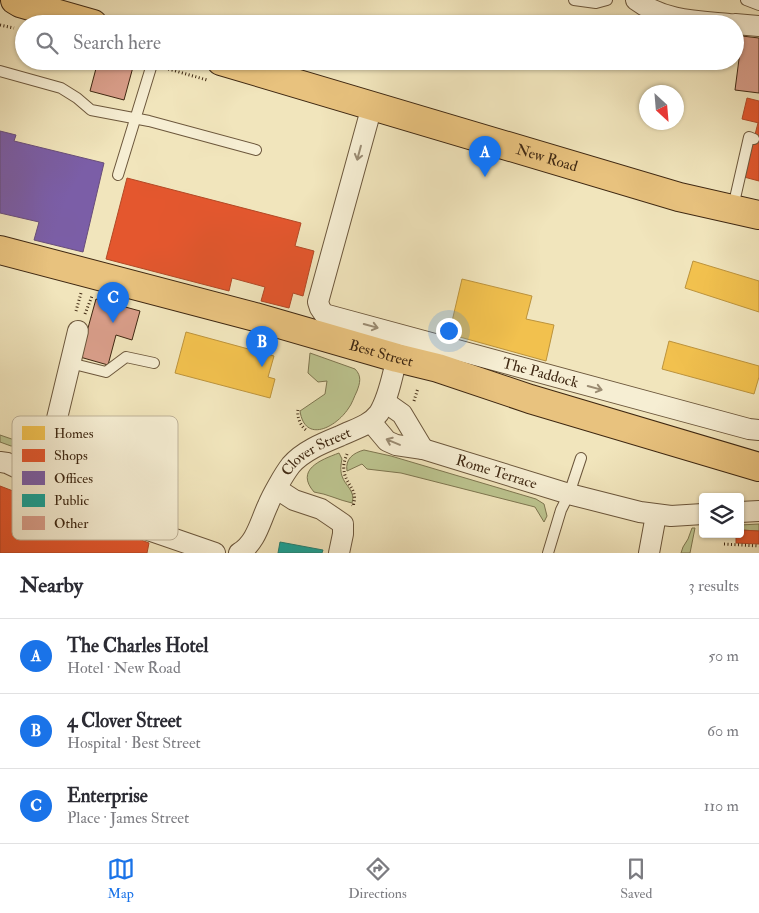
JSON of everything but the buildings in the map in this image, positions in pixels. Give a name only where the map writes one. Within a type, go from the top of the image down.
[{"type":"main road","points":[[14,8],[49,15]]},
{"type":"main road","name":"New Road","points":[[252,70],[679,197],[759,215]]},
{"type":"main road","name":"Best Street","points":[[0,250],[255,317],[396,358],[438,368],[530,400],[759,467]]},
{"type":"street","points":[[636,0],[652,10],[665,15]]},
{"type":"street","points":[[744,25],[759,26]]},
{"type":"street","name":"The Paddock","points":[[372,106],[318,302],[324,314],[740,427],[759,430]]},
{"type":"street","points":[[57,416],[78,330]]},
{"type":"street","name":"Clover Street","points":[[240,553],[246,549],[254,537],[269,502],[291,465],[304,453],[371,422],[385,402],[396,358]]},
{"type":"street","points":[[385,402],[402,414],[423,448]]},
{"type":"street","name":"Rome Terrace","points":[[371,422],[387,441],[396,445],[423,448],[569,494],[656,515],[699,514]]},
{"type":"street","points":[[0,462],[12,466]]},
{"type":"street","points":[[277,489],[294,500],[321,509],[342,524],[343,534],[339,553]]},
{"type":"street","points":[[744,512],[759,511]]},
{"type":"street","points":[[649,553],[656,515]]},
{"type":"street","points":[[177,540],[216,553]]},
{"type":"lane","points":[[574,0],[596,2],[607,0]]},
{"type":"lane","points":[[746,0],[759,5]]},
{"type":"lane","points":[[118,175],[150,70]]},
{"type":"lane","points":[[0,71],[61,88],[91,110],[149,120],[256,150]]},
{"type":"lane","points":[[732,209],[750,137],[754,139]]},
{"type":"lane","points":[[70,363],[106,372],[126,357],[154,363]]},
{"type":"lane","points":[[548,553],[561,510],[569,494],[581,458]]},
{"type":"path","points":[[0,25],[14,8]]},
{"type":"path","points":[[78,330],[94,291]]},
{"type":"path","points":[[347,454],[344,471],[346,479],[353,489],[355,496],[354,504]]},
{"type":"path","points":[[724,544],[759,546]]},
{"type":"green space","points":[[310,353],[355,369],[360,377],[352,403],[343,416],[329,426],[314,430],[303,421],[300,411],[325,394],[327,381],[318,382],[308,373]]},
{"type":"green space","points":[[0,435],[12,439],[12,446],[11,446],[0,442]]},
{"type":"green space","points":[[364,450],[391,456],[536,499],[544,504],[547,516],[544,522],[535,507],[401,473],[367,469],[362,464],[347,471],[347,463],[351,457]]},
{"type":"green space","points":[[339,453],[342,459],[341,474],[353,495],[352,503],[314,492],[307,478],[312,467],[324,459]]},
{"type":"green space","points":[[759,524],[759,531],[744,530],[744,525]]},
{"type":"green space","points":[[692,528],[695,528],[690,553],[681,553],[688,539]]},
{"type":"place","name":"The Charles Hotel","points":[[485,177]]},
{"type":"place","name":"Enterprise","points":[[113,323]]},
{"type":"place","name":"4 Clover Street","points":[[262,367]]}]
